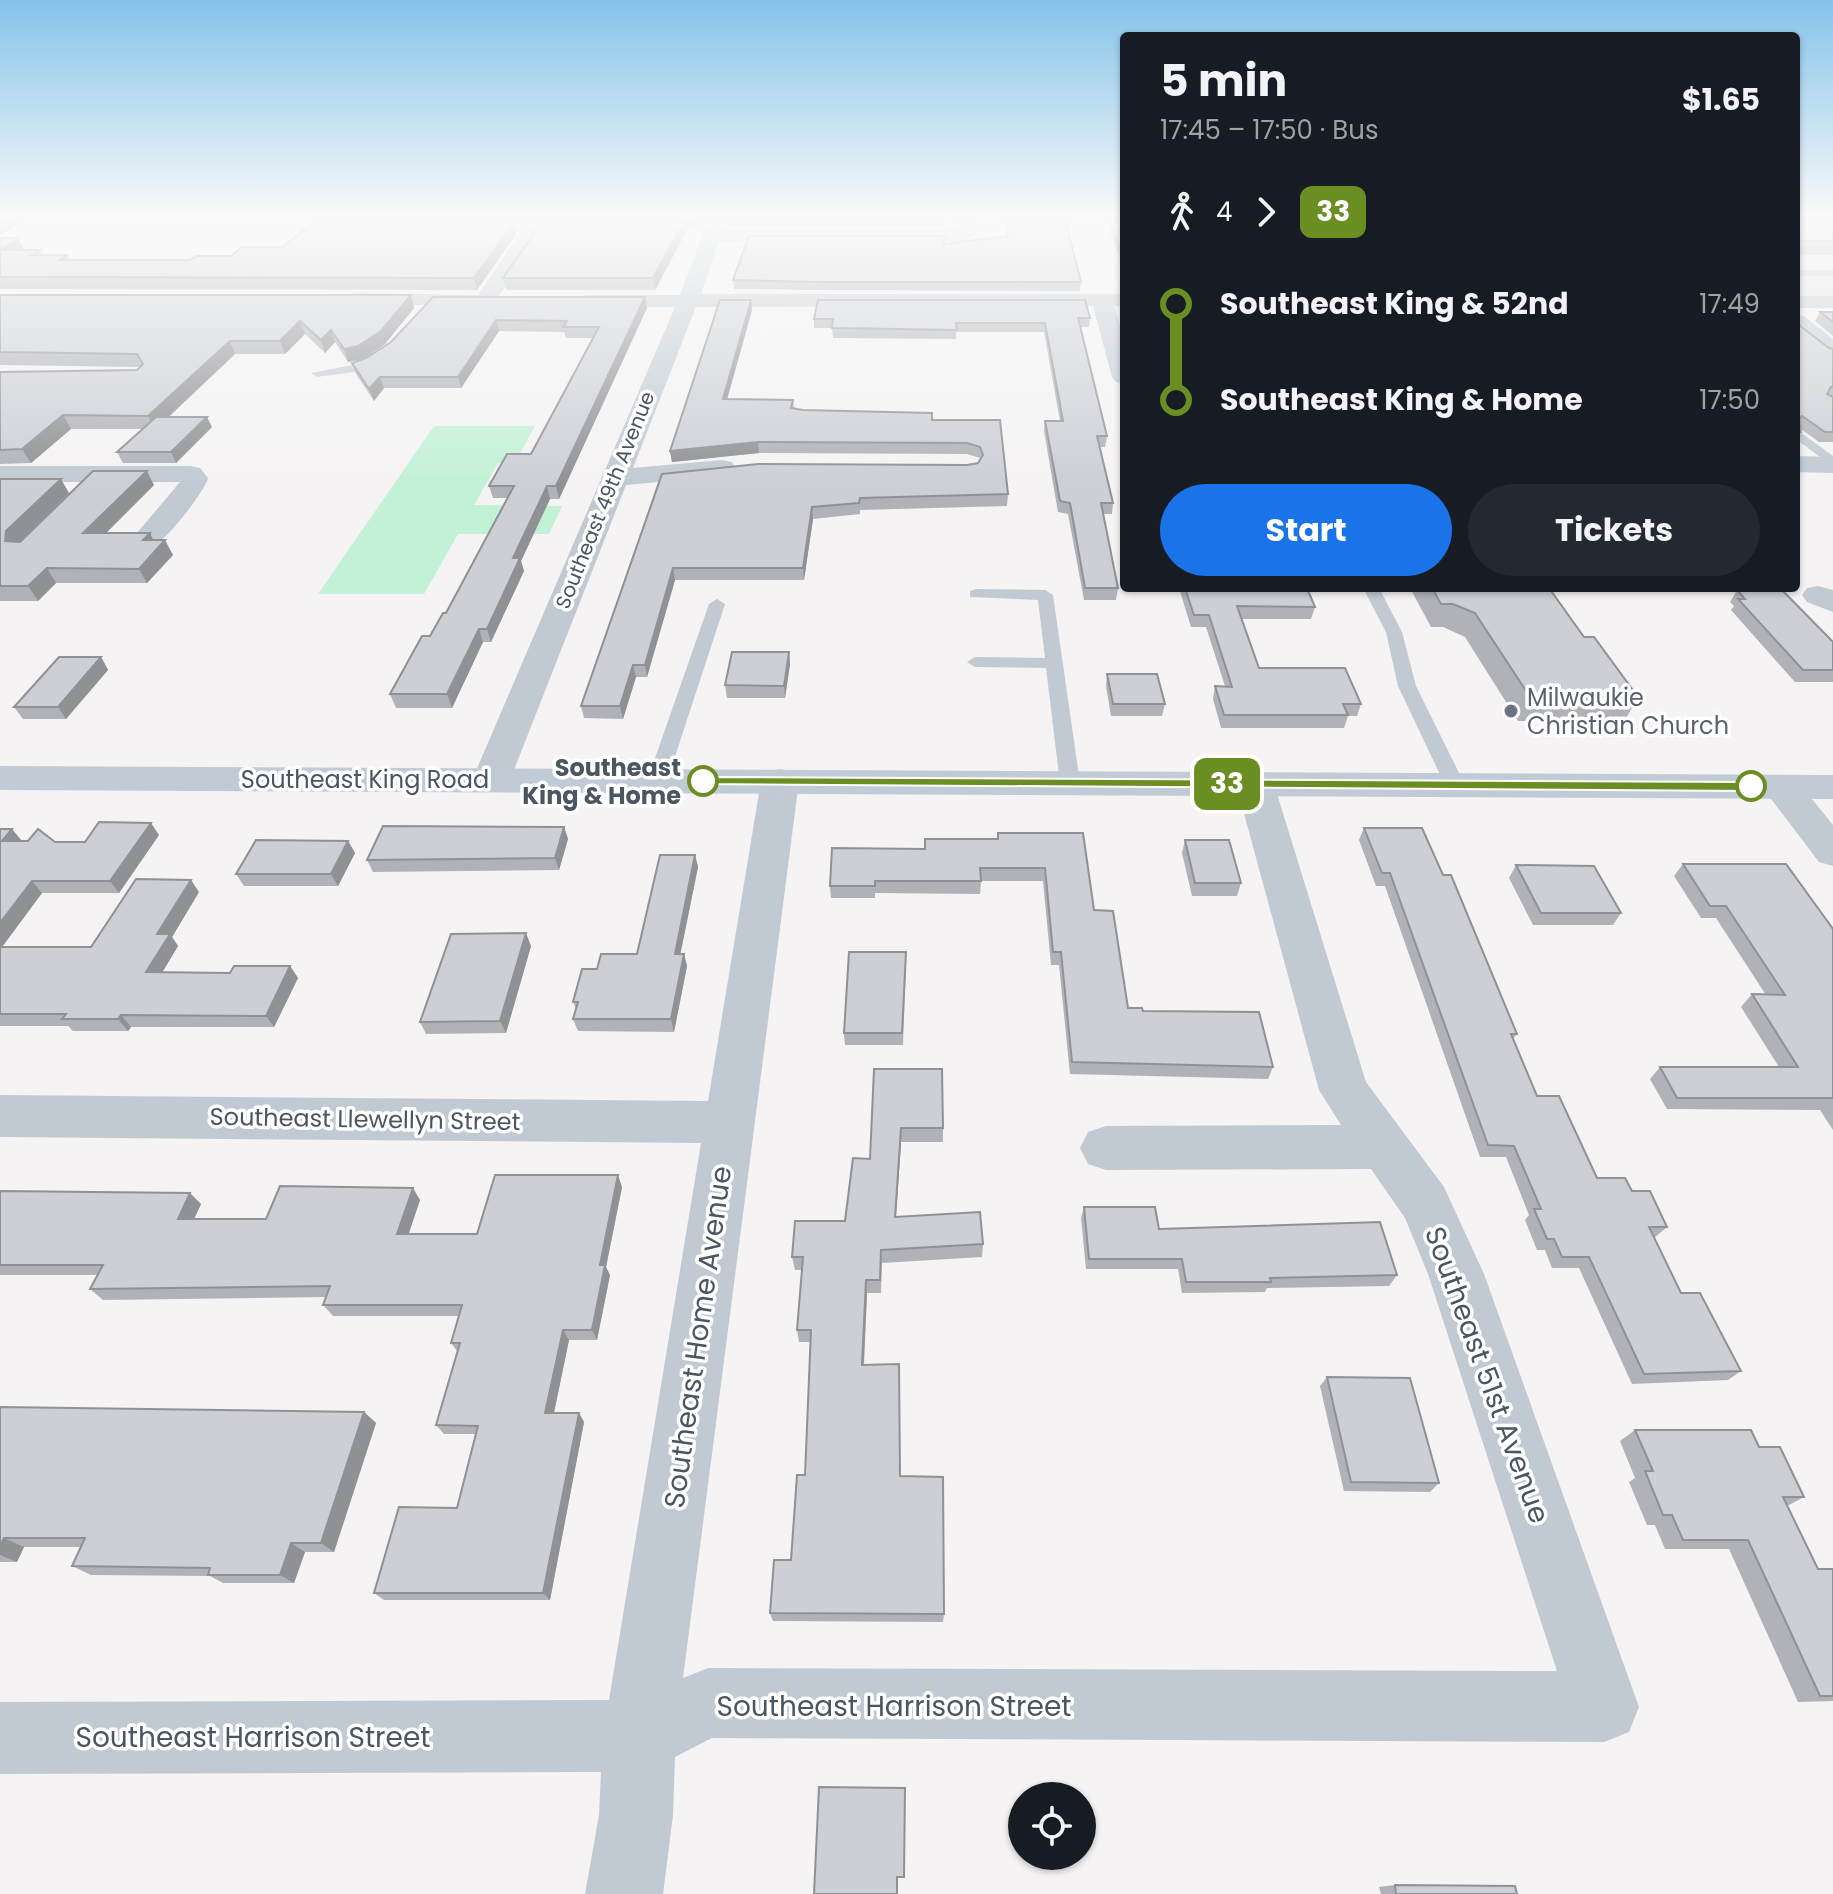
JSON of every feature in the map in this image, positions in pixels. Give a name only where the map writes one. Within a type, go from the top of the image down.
[{"type":"main road","name":"Southeast King Road","points":[[0,778],[1833,787]]},
{"type":"street","name":"Southeast 49th Avenue","points":[[491,780],[685,308]]},
{"type":"street","points":[[1114,308],[1120,349]]},
{"type":"street","points":[[1800,324],[1833,350]]},
{"type":"street","points":[[1800,464],[1833,464]]},
{"type":"street","points":[[613,478],[744,466]]},
{"type":"street","points":[[0,474],[96,479],[190,474],[194,478],[193,485],[152,533]]},
{"type":"street","name":"Southeast Home Avenue","points":[[624,1894],[636,1815],[639,1736],[780,781]]},
{"type":"street","name":"Southeast 51st Avenue","points":[[1255,784],[1344,1090],[1425,1204],[1456,1274],[1604,1707]]},
{"type":"street","points":[[1781,787],[1833,852]]},
{"type":"street","name":"Southeast Llewellyn Street","points":[[0,1116],[729,1122]]},
{"type":"street","points":[[1106,1148],[1384,1147]]},
{"type":"street","name":"Southeast Harrison Street","points":[[0,1738],[639,1736],[708,1703],[1604,1707]]},
{"type":"lane","points":[[317,373],[366,366],[377,361],[386,351]]},
{"type":"lane","points":[[1800,436],[1833,464]]},
{"type":"lane","points":[[1373,592],[1394,632],[1407,686],[1455,785]]},
{"type":"lane","points":[[976,594],[1045,595],[1070,783]]},
{"type":"lane","points":[[657,781],[717,604]]},
{"type":"lane","points":[[975,662],[1054,663]]},
{"type":"green space","points":[[434,426],[535,426],[515,463],[498,463],[474,505],[562,506],[549,534],[458,534],[424,594],[318,594]]},
{"type":"building","points":[[0,308],[400,308],[381,331],[358,346],[344,349],[331,330],[321,340],[300,321],[280,341],[230,341],[148,416],[63,415],[22,449],[0,450],[0,372],[137,370],[143,364],[137,354],[0,352]]},
{"type":"building","points":[[422,308],[640,308],[556,486],[547,486],[513,558],[520,558],[487,629],[479,629],[447,694],[390,694],[422,636],[430,636],[443,613],[446,613],[514,486],[489,486],[507,454],[531,454],[599,327],[563,327],[567,321],[496,320],[458,377],[380,377],[369,389],[352,363],[391,342]]},
{"type":"building","points":[[717,308],[749,308],[723,399],[793,400],[791,408],[803,410],[932,413],[932,420],[1000,420],[1008,494],[860,498],[859,503],[812,507],[803,568],[673,568],[645,665],[633,665],[620,706],[581,706],[662,474],[758,464],[967,465],[978,463],[983,455],[980,447],[967,443],[758,442],[670,451]]},
{"type":"building","points":[[816,308],[1087,308],[1090,318],[1078,318],[1107,436],[1097,436],[1113,503],[1101,503],[1118,588],[1085,588],[1070,503],[1060,501],[1045,421],[1063,421],[1045,323],[956,323],[957,330],[832,328],[833,319],[814,319]]},
{"type":"building","points":[[1820,312],[1833,312],[1833,322]]},
{"type":"building","points":[[1800,326],[1833,349],[1833,387],[1827,394],[1833,397],[1833,432],[1825,432],[1802,416],[1800,418]]},
{"type":"building","points":[[156,417],[207,417],[171,452],[117,452]]},
{"type":"building","points":[[93,471],[147,471],[83,533],[150,533],[143,540],[165,540],[139,569],[47,568],[28,586],[0,586],[0,479],[61,479],[6,531],[5,541],[20,542]]},
{"type":"building","points":[[1186,592],[1309,592],[1315,607],[1237,606],[1259,668],[1345,668],[1361,704],[1343,704],[1348,715],[1224,715],[1215,686],[1232,687],[1209,615],[1194,615]]},
{"type":"building","points":[[1434,592],[1552,592],[1584,637],[1594,637],[1638,697],[1530,697],[1475,613],[1453,604],[1441,604]]},
{"type":"building","points":[[1739,592],[1784,592],[1833,642],[1833,670],[1803,670],[1738,599],[1745,599]]},
{"type":"building","points":[[732,652],[789,652],[784,686],[725,685]]},
{"type":"building","points":[[59,657],[101,657],[58,707],[14,707]]},
{"type":"building","points":[[1107,674],[1157,674],[1165,704],[1113,704]]},
{"type":"building","points":[[99,822],[151,823],[110,881],[32,881],[0,923],[0,829],[12,829],[2,841],[28,841],[38,829],[55,842],[85,842]]},
{"type":"building","points":[[383,826],[564,827],[555,858],[367,860]]},
{"type":"building","points":[[1364,828],[1422,828],[1443,875],[1451,875],[1517,1034],[1511,1034],[1537,1096],[1559,1096],[1597,1178],[1625,1178],[1632,1191],[1650,1191],[1667,1227],[1649,1227],[1681,1293],[1700,1293],[1741,1371],[1644,1374],[1589,1257],[1562,1257],[1554,1239],[1547,1239],[1534,1209],[1541,1209],[1514,1146],[1488,1145],[1390,873],[1382,873]]},
{"type":"building","points":[[998,833],[1083,833],[1094,910],[1113,911],[1128,1008],[1142,1008],[1143,1011],[1259,1012],[1273,1067],[1072,1062],[1061,952],[1053,952],[1045,868],[980,868],[981,881],[875,881],[875,886],[830,886],[832,848],[925,849],[925,839],[998,839]]},
{"type":"building","points":[[256,840],[348,841],[331,874],[236,874]]},
{"type":"building","points":[[1185,840],[1229,840],[1241,883],[1195,883]]},
{"type":"building","points":[[660,855],[695,855],[675,954],[684,954],[671,1019],[573,1019],[578,1002],[573,1002],[582,969],[597,969],[601,954],[637,954]]},
{"type":"building","points":[[1683,864],[1786,864],[1833,929],[1833,1098],[1677,1098],[1660,1067],[1798,1067],[1752,994],[1785,995],[1726,906],[1710,906]]},
{"type":"building","points":[[1516,865],[1594,866],[1621,913],[1541,913]]},
{"type":"building","points":[[136,879],[191,880],[157,934],[170,934],[146,972],[230,973],[234,966],[290,966],[266,1016],[121,1015],[118,1019],[62,1019],[66,1014],[0,1014],[0,947],[91,947]]},
{"type":"building","points":[[526,933],[500,1021],[420,1022],[451,934]]},
{"type":"building","points":[[849,952],[906,952],[902,1033],[844,1033]]},
{"type":"building","points":[[874,1069],[942,1069],[943,1128],[901,1128],[895,1217],[980,1212],[983,1244],[881,1250],[880,1280],[866,1280],[862,1365],[899,1364],[900,1476],[943,1477],[944,1614],[770,1613],[774,1560],[791,1560],[797,1475],[805,1475],[811,1330],[797,1330],[803,1257],[792,1257],[795,1221],[845,1221],[853,1158],[870,1159]]},
{"type":"building","points":[[495,1175],[618,1175],[600,1265],[605,1265],[592,1330],[563,1330],[545,1413],[579,1413],[543,1593],[374,1593],[399,1507],[457,1508],[478,1426],[436,1425],[460,1343],[451,1343],[462,1305],[323,1305],[330,1286],[90,1289],[103,1265],[0,1265],[0,1191],[190,1193],[178,1219],[266,1219],[280,1186],[413,1188],[397,1234],[477,1234]]},
{"type":"building","points":[[1084,1207],[1155,1207],[1159,1229],[1380,1222],[1397,1275],[1270,1278],[1271,1282],[1186,1282],[1182,1259],[1089,1259]]},
{"type":"building","points":[[1327,1377],[1410,1378],[1439,1483],[1351,1482]]},
{"type":"building","points":[[0,1407],[364,1412],[321,1543],[291,1543],[280,1575],[208,1575],[210,1568],[72,1566],[85,1538],[4,1538],[0,1546]]},
{"type":"building","points":[[1635,1430],[1751,1430],[1759,1447],[1780,1447],[1804,1497],[1783,1497],[1818,1569],[1833,1569],[1833,1696],[1820,1696],[1748,1540],[1683,1540],[1672,1515],[1663,1515],[1645,1471],[1653,1471]]},
{"type":"building","points":[[819,1787],[905,1788],[904,1877],[897,1877],[897,1894],[814,1894]]},
{"type":"building","points":[[1395,1885],[1515,1886],[1517,1894],[1396,1894]]},
{"type":"bus line","name":"33","points":[[703,781],[1751,786]]},
{"type":"place","name":"Milwaukie Christian Church","points":[[1511,711]]},
{"type":"place","name":"Southeast King & Home","points":[[703,781]]}]
